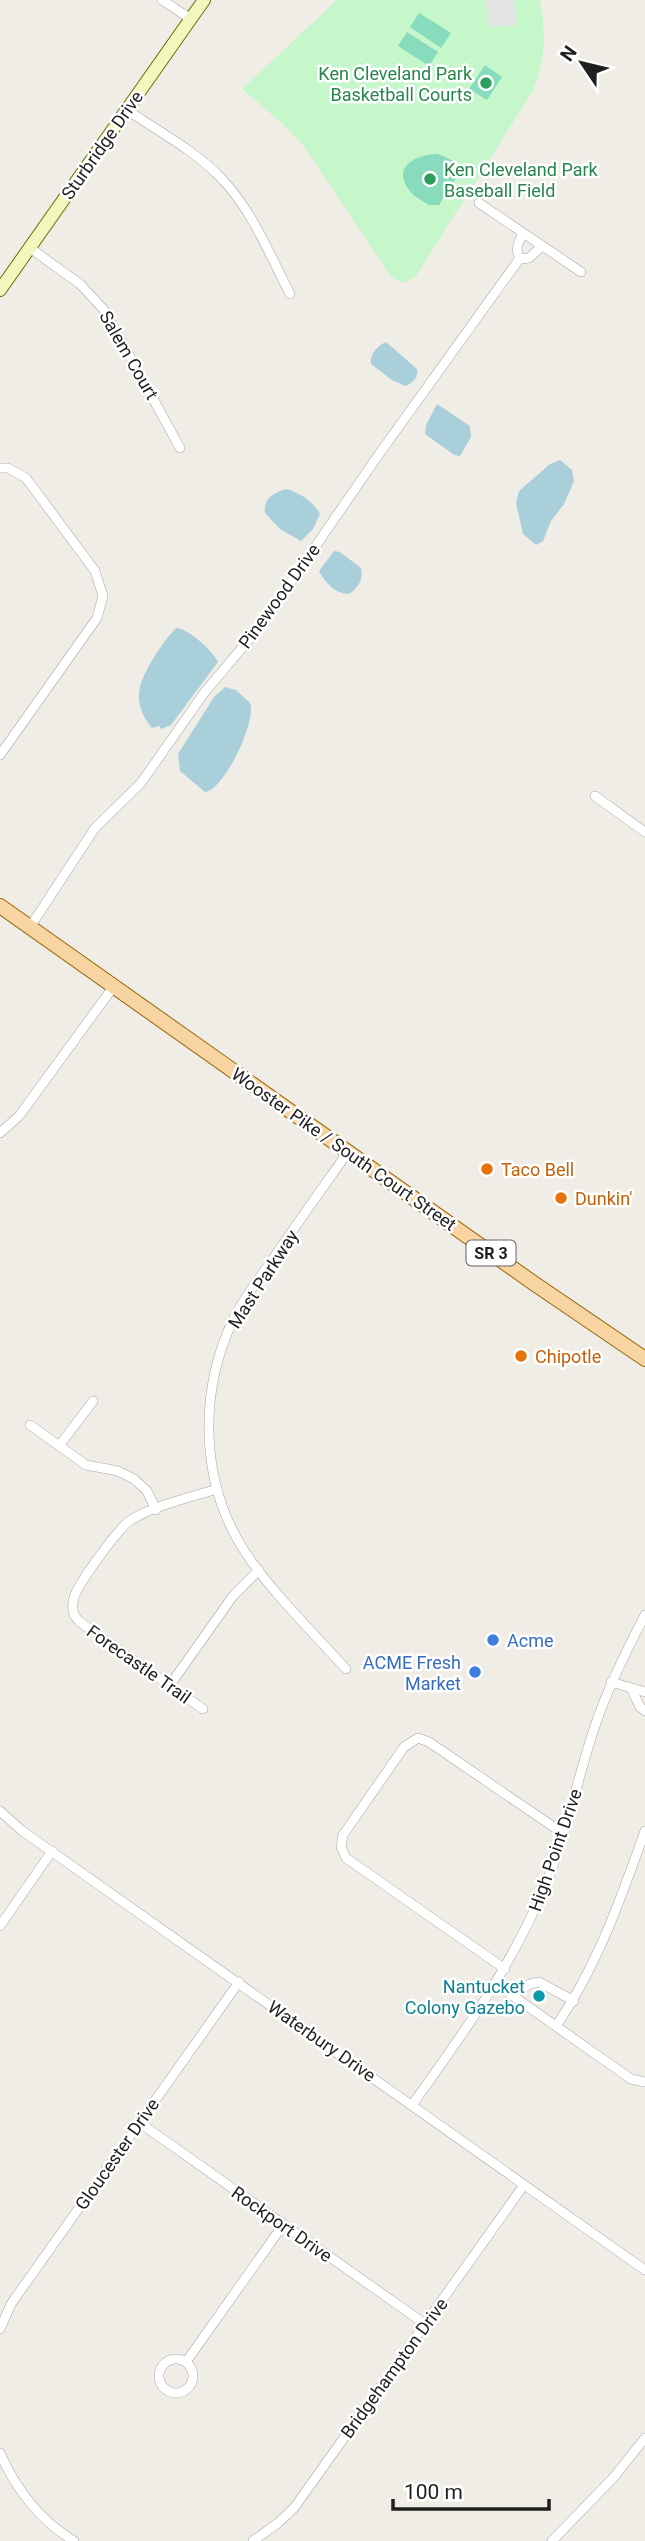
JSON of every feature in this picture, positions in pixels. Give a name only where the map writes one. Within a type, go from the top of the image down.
[{"type":"main road","name":"SR 3","points":[[0,906],[114,986]]},
{"type":"main road","name":"Wooster Pike / South Court Street","points":[[114,986],[645,1359]]},
{"type":"street","points":[[162,0],[191,19]]},
{"type":"street","name":"Sturbridge Drive","points":[[0,290],[204,0]]},
{"type":"street","points":[[127,110],[207,165],[225,183],[242,206],[290,294]]},
{"type":"street","points":[[479,203],[581,272]]},
{"type":"street","name":"Pinewood Drive","points":[[520,258],[517,248],[523,234]]},
{"type":"street","name":"Pinewood Drive","points":[[520,258],[529,258],[542,246]]},
{"type":"street","name":"Salem Court","points":[[30,248],[80,284],[105,312],[180,448]]},
{"type":"street","name":"Pinewood Drive","points":[[30,927],[95,828],[141,783],[204,693],[262,624],[377,457],[520,258]]},
{"type":"street","points":[[0,468],[8,468],[26,478],[95,571],[103,596],[97,618],[0,755]]},
{"type":"street","points":[[595,796],[645,832]]},
{"type":"street","points":[[0,1133],[19,1116],[114,986]]},
{"type":"street","name":"Mast Parkway","points":[[346,1669],[259,1570],[232,1528],[217,1489],[208,1418],[212,1387],[234,1318],[348,1152]]},
{"type":"street","points":[[59,1446],[93,1401]]},
{"type":"street","points":[[30,1425],[91,1466],[118,1471],[134,1479],[148,1491],[156,1510]]},
{"type":"street","name":"Forecastle Trail","points":[[203,1709],[80,1622],[72,1607],[77,1590],[119,1531],[132,1519],[217,1489]]},
{"type":"street","points":[[170,1685],[233,1596],[259,1570]]},
{"type":"street","name":"High Point Drive","points":[[412,2105],[496,1984],[537,1904],[564,1834],[594,1727],[611,1682],[645,1615]]},
{"type":"street","points":[[611,1682],[645,1692]]},
{"type":"street","points":[[631,1688],[640,1707],[645,1711]]},
{"type":"street","points":[[505,1969],[346,1858],[341,1847],[343,1835],[404,1747],[418,1738],[429,1742],[564,1834]]},
{"type":"street","name":"Waterbury Drive","points":[[0,1811],[52,1851],[645,2270]]},
{"type":"street","points":[[556,2026],[581,1988],[622,1894],[645,1831]]},
{"type":"street","points":[[0,1926],[52,1851]]},
{"type":"street","name":"Gloucester Drive","points":[[0,2329],[11,2304],[239,1982]]},
{"type":"street","points":[[511,1994],[533,1982],[539,1982],[574,2001]]},
{"type":"street","points":[[496,1984],[631,2079],[645,2082]]},
{"type":"street","name":"Rockport Drive","points":[[139,2123],[425,2324]]},
{"type":"street","name":"Bridgehampton Drive","points":[[253,2541],[294,2508],[524,2185]]},
{"type":"street","points":[[186,2362],[283,2225]]},
{"type":"street","points":[[552,2541],[614,2477],[645,2438]]},
{"type":"street","points":[[0,2453],[19,2490],[34,2509],[68,2540]]},
{"type":"green space","points":[[337,0],[540,0],[544,47],[532,92],[416,276],[403,283],[391,277],[303,145],[242,89]]},
{"type":"green space","points":[[419,13],[451,33],[441,48],[410,27]]},
{"type":"green space","points":[[407,32],[438,52],[429,66],[398,46]]},
{"type":"green space","name":"Ken Cleveland Park Basketball Courts","points":[[485,65],[502,77],[487,100],[469,89]]},
{"type":"green space","name":"Ken Cleveland Park Baseball Field","points":[[438,154],[454,161],[458,175],[439,205],[429,205],[409,190],[403,172],[410,162],[417,158]]},
{"type":"shaded area","points":[[486,0],[514,0],[517,25],[489,27]]},
{"type":"water","points":[[386,342],[417,369],[416,377],[408,385],[392,380],[371,364],[375,351]]},
{"type":"water","points":[[437,404],[470,426],[471,437],[460,456],[454,455],[425,434],[426,425]]},
{"type":"water","points":[[560,460],[572,470],[574,481],[543,541],[536,545],[523,534],[516,503],[519,491],[550,464]]},
{"type":"water","points":[[286,489],[306,498],[320,514],[313,529],[301,541],[280,529],[265,513],[270,497]]},
{"type":"water","points":[[334,551],[340,552],[361,568],[360,583],[349,594],[331,587],[319,571]]},
{"type":"water","points":[[176,628],[200,641],[218,662],[171,725],[161,729],[159,726],[152,728],[141,709],[141,682],[156,654]]},
{"type":"water","points":[[225,687],[236,690],[250,703],[249,724],[229,768],[213,788],[205,792],[180,771],[178,754],[214,697]]},
{"type":"place","name":"Ken Cleveland Park Basketball Courts","points":[[486,83]]},
{"type":"place","name":"Ken Cleveland Park Baseball Field","points":[[430,179]]},
{"type":"place","name":"Taco Bell","points":[[487,1169]]},
{"type":"place","name":"Dunkin'","points":[[561,1198]]},
{"type":"place","name":"Chipotle","points":[[521,1356]]},
{"type":"place","name":"Acme","points":[[493,1640]]},
{"type":"place","name":"ACME Fresh Market","points":[[475,1672]]},
{"type":"place","name":"Nantucket Colony Gazebo","points":[[539,1996]]}]
